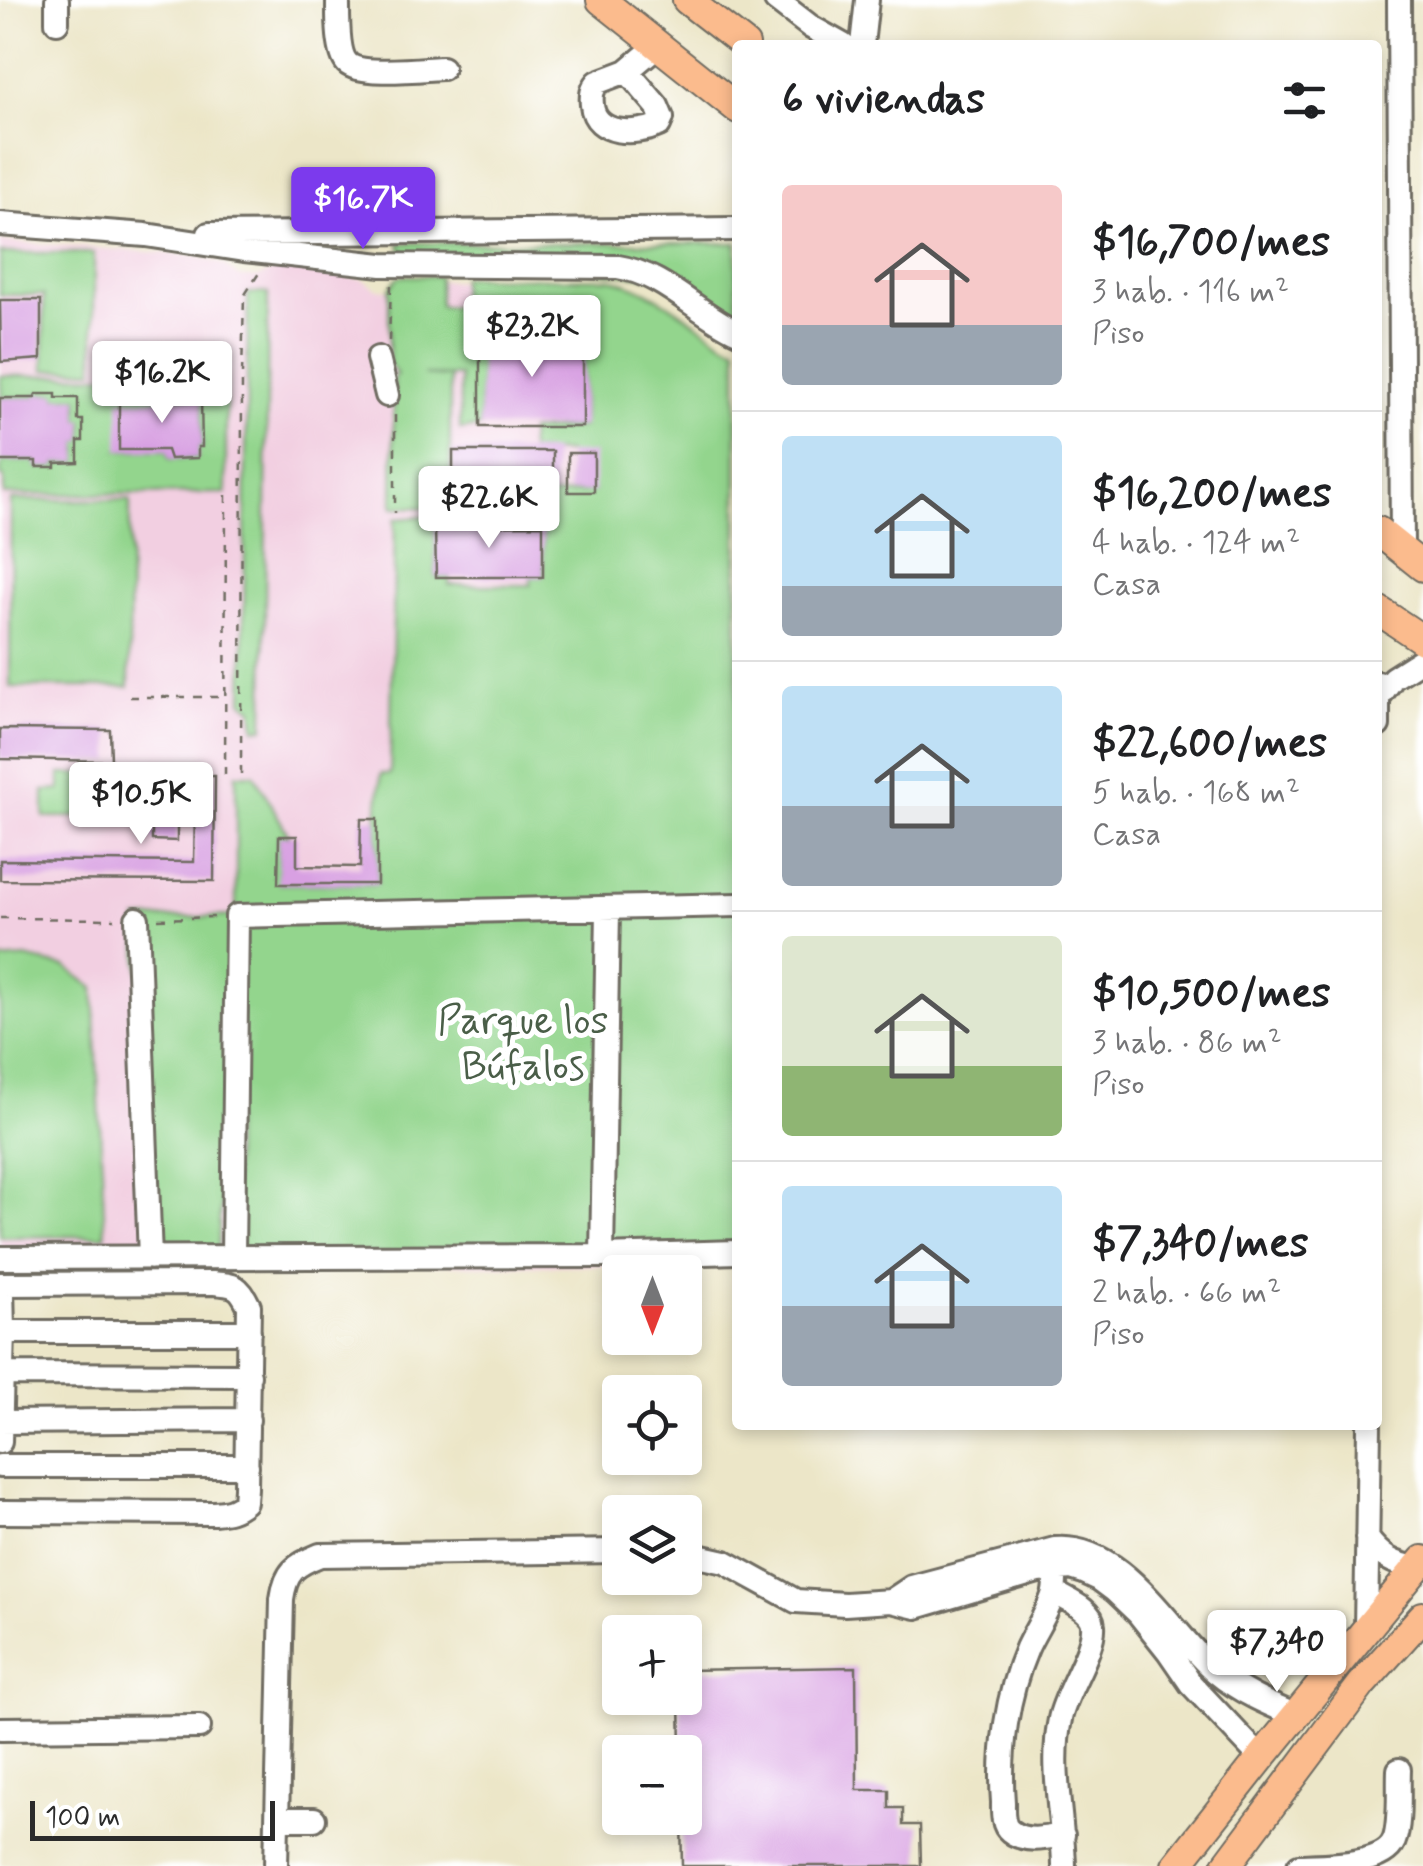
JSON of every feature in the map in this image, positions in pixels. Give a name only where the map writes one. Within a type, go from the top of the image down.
[{"type":"main road","points":[[601,0],[732,104]]},
{"type":"main road","points":[[687,0],[739,40]]},
{"type":"main road","points":[[1382,534],[1412,558]]},
{"type":"main road","points":[[1382,613],[1423,640]]},
{"type":"main road","points":[[1176,1866],[1420,1564]]},
{"type":"main road","points":[[1226,1866],[1362,1684],[1423,1616]]},
{"type":"street","points":[[338,0],[341,47],[352,66],[378,70],[442,68]]},
{"type":"street","points":[[776,0],[834,40]]},
{"type":"street","points":[[863,40],[867,0]]},
{"type":"street","points":[[1400,0],[1412,558]]},
{"type":"street","points":[[627,72],[658,45]]},
{"type":"street","points":[[0,224],[146,236],[395,274],[628,268],[657,279],[732,329]]},
{"type":"street","points":[[146,236],[732,229]]},
{"type":"street","points":[[395,274],[390,244],[397,232]]},
{"type":"street","points":[[384,351],[391,405]]},
{"type":"street","points":[[1382,693],[1393,678],[1423,659]]},
{"type":"street","points":[[234,1256],[236,916],[732,906]]},
{"type":"street","points":[[602,1255],[608,910]]},
{"type":"street","points":[[137,919],[150,1258]]},
{"type":"street","points":[[636,1255],[732,1252]]},
{"type":"street","points":[[0,1258],[602,1256]]},
{"type":"street","points":[[0,1442],[1,1284],[213,1283],[235,1286],[243,1292],[249,1306],[245,1502],[229,1512],[0,1512]]},
{"type":"street","points":[[2,1332],[249,1332]]},
{"type":"street","points":[[1,1374],[248,1375]]},
{"type":"street","points":[[0,1422],[248,1420]]},
{"type":"street","points":[[1366,1630],[1369,1430]]},
{"type":"street","points":[[0,1466],[247,1466]]},
{"type":"street","points":[[1368,1538],[1379,1554],[1396,1565],[1420,1564]]},
{"type":"street","points":[[702,1557],[725,1562],[796,1602],[891,1602],[916,1608],[1055,1558],[1070,1548],[1090,1553],[1108,1563],[1150,1600],[1231,1684],[1297,1716]]},
{"type":"street","points":[[276,1866],[282,1599],[285,1580],[302,1562],[320,1555],[340,1554],[602,1552]]},
{"type":"street","points":[[1055,1558],[1054,1592],[1017,1676],[1008,1717],[1002,1789],[1004,1824],[1010,1832],[1042,1839],[1063,1835]]},
{"type":"street","points":[[1055,1558],[1099,1579],[1138,1614],[1191,1684],[1261,1758]]},
{"type":"street","points":[[1054,1592],[1090,1614],[1094,1623],[1087,1651],[1060,1716],[1056,1748],[1064,1866]]},
{"type":"street","points":[[0,1729],[199,1727]]},
{"type":"street","points":[[1299,1866],[1377,1860],[1390,1850],[1396,1838],[1398,1770]]},
{"type":"street","points":[[278,1819],[314,1820]]},
{"type":"path","points":[[241,774],[244,296],[262,268]]},
{"type":"path","points":[[384,351],[395,274]]},
{"type":"path","points":[[391,405],[396,513]]},
{"type":"path","points":[[225,775],[226,493]]},
{"type":"path","points":[[130,697],[226,697]]},
{"type":"shaded area","points":[[0,241],[192,255],[223,264],[239,277],[259,277],[282,267],[362,279],[377,289],[392,290],[401,280],[601,282],[732,362],[732,1266],[702,1266],[702,1255],[602,1255],[602,1266],[0,1264]]},
{"type":"green space","points":[[399,243],[732,243],[732,319],[675,279],[404,256]]},
{"type":"green space","points":[[0,253],[94,253],[94,370],[44,370],[44,295],[0,295]]},
{"type":"green space","name":"Parque los Búfalos","points":[[439,276],[440,306],[460,307],[461,277],[612,279],[657,297],[732,346],[732,1252],[233,1256],[235,949],[218,1248],[150,1258],[137,919],[236,916],[236,774],[254,774],[289,836],[279,837],[279,884],[377,884],[381,774],[390,774],[395,519],[432,516],[436,577],[449,577],[449,585],[531,585],[531,577],[543,576],[543,526],[495,526],[495,496],[594,491],[568,453],[530,451],[529,431],[583,427],[583,334],[481,334],[480,427],[460,430],[460,376],[423,375],[450,377],[450,508],[393,507],[397,375],[389,363],[389,289],[398,277]]},
{"type":"green space","points":[[248,293],[268,293],[264,728],[255,728],[253,709],[243,701]]},
{"type":"green space","points":[[167,375],[167,400],[119,450],[167,450],[170,459],[197,458],[198,447],[202,446],[201,400],[171,396],[171,377],[226,375],[226,493],[4,495],[2,461],[36,461],[37,467],[78,462],[83,421],[78,420],[78,398],[36,394],[35,398],[2,398],[0,376]]},
{"type":"green space","points":[[11,500],[130,500],[129,687],[10,687]]},
{"type":"green space","points":[[60,774],[130,774],[131,817],[44,817],[44,791],[60,790]]},
{"type":"green space","points":[[25,958],[66,967],[94,988],[105,1236],[0,1237],[0,960]]},
{"type":"building","points":[[0,300],[41,300],[41,359],[1,362]]},
{"type":"building","points":[[480,334],[583,334],[583,427],[480,427]]},
{"type":"building","points":[[36,394],[78,398],[83,441],[78,441],[78,462],[36,467],[36,461],[0,461],[0,398],[35,398]]},
{"type":"building","points":[[201,399],[202,447],[198,447],[198,458],[170,459],[167,450],[119,450],[119,400]]},
{"type":"building","points":[[453,451],[553,451],[553,496],[453,495]]},
{"type":"building","points":[[568,453],[594,453],[594,492],[568,492]]},
{"type":"building","points":[[543,525],[543,577],[436,577],[435,526]]},
{"type":"building","points":[[0,729],[110,730],[111,761],[0,759]]},
{"type":"building","points":[[158,776],[215,776],[214,881],[0,880],[0,860],[194,862],[195,811],[176,811],[176,793],[158,792]]},
{"type":"building","points":[[152,815],[177,816],[177,841],[152,840]]},
{"type":"building","points":[[361,819],[377,819],[377,884],[278,884],[279,836],[297,836],[297,866],[360,867]]},
{"type":"building","points":[[856,1667],[857,1790],[889,1790],[889,1808],[903,1808],[903,1825],[920,1825],[921,1866],[682,1866],[681,1835],[702,1835],[702,1735],[681,1735],[680,1715],[702,1715],[702,1670]]}]
